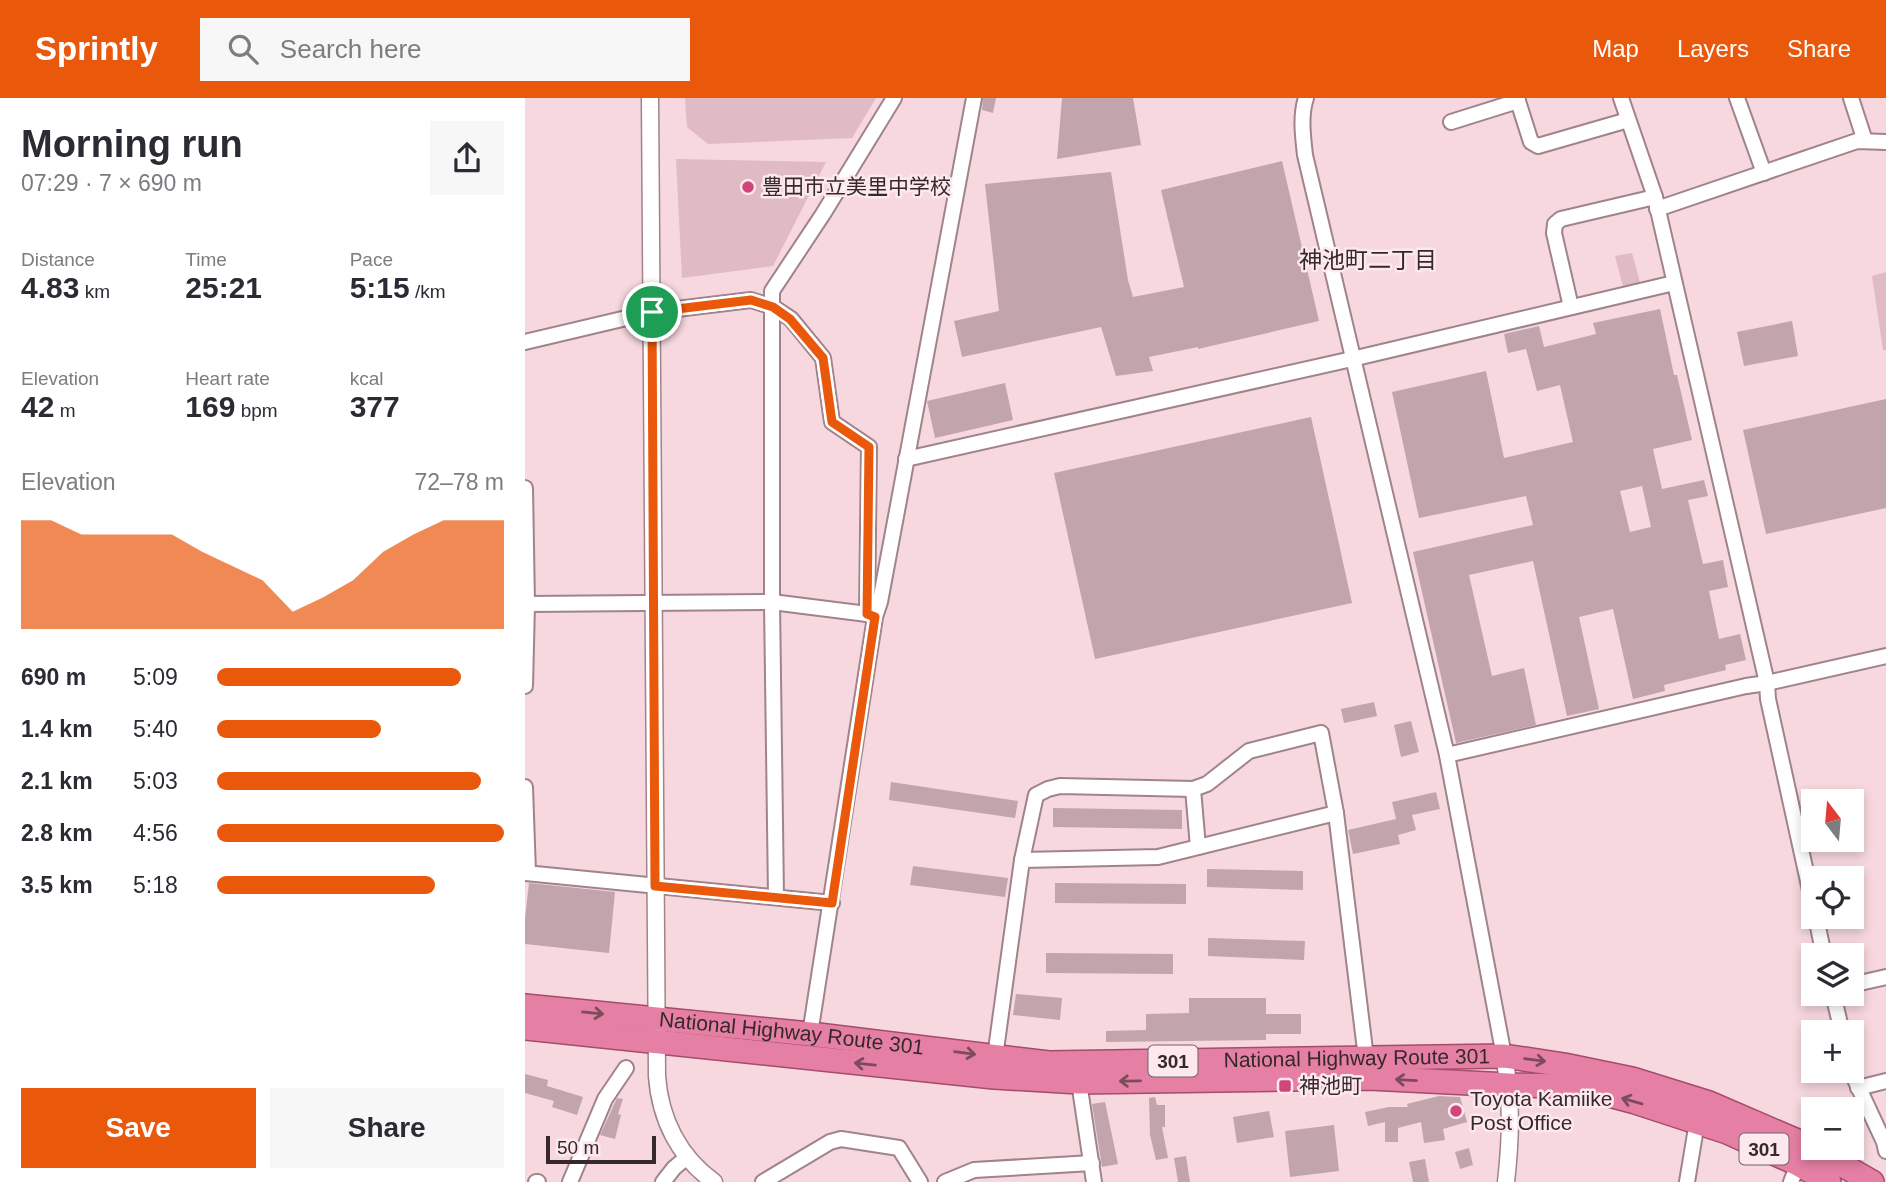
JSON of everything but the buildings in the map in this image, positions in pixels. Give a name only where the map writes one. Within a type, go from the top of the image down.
[{"type":"highway","name":"National Highway Route 301","points":[[525,1006],[655,1031],[994,1077],[1079,1082],[1369,1078],[1574,1086],[1635,1102],[1727,1132],[1795,1173],[1829,1182]]},
{"type":"highway","name":"National Highway Route 301","points":[[525,1028],[810,1034],[1049,1063],[1504,1056],[1632,1079],[1709,1103],[1809,1146],[1872,1182]]},
{"type":"street","points":[[650,98],[655,1031],[658,1096],[674,1139],[687,1157],[714,1182]]},
{"type":"street","points":[[776,897],[772,292],[894,98]]},
{"type":"street","points":[[871,616],[880,602],[974,98]]},
{"type":"street","points":[[1306,98],[1302,127],[1305,155],[1447,755],[1504,1056],[1509,1085],[1511,1137],[1506,1182]]},
{"type":"street","points":[[1621,98],[1656,203],[1767,683],[1768,699],[1805,866]]},
{"type":"street","points":[[1737,98],[1764,173]]},
{"type":"street","points":[[1851,98],[1865,141]]},
{"type":"street","points":[[1451,122],[1518,99],[1531,142],[1538,146],[1628,120]]},
{"type":"street","points":[[1571,307],[1554,233],[1555,224],[1561,219],[1656,203],[1764,173],[1857,141],[1886,142]]},
{"type":"street","points":[[906,459],[1352,359],[1674,283]]},
{"type":"street","points":[[525,342],[652,312],[751,300],[773,307],[790,319],[823,358],[832,422],[869,447],[871,616],[832,903],[810,1034]]},
{"type":"street","points":[[525,488],[525,686]]},
{"type":"street","points":[[527,604],[772,602],[871,616]]},
{"type":"street","points":[[1447,755],[1886,656]]},
{"type":"street","points":[[995,1057],[1022,860],[1036,795],[1060,786],[1193,789],[1207,784],[1249,751],[1321,733],[1336,813],[1366,1058]]},
{"type":"street","points":[[525,787],[526,873],[832,903]]},
{"type":"street","points":[[1193,789],[1198,847]]},
{"type":"street","points":[[1022,860],[1158,857],[1336,813]]},
{"type":"street","points":[[1864,982],[1886,977]]},
{"type":"street","points":[[570,1182],[605,1099],[626,1068]]},
{"type":"street","points":[[1858,1088],[1886,1081]]},
{"type":"street","points":[[1079,1082],[1094,1182]]},
{"type":"street","points":[[1856,1083],[1884,1142],[1886,1152]]},
{"type":"street","points":[[1687,1182],[1697,1122]]},
{"type":"street","points":[[764,1182],[830,1142],[841,1139],[895,1146],[920,1182]]},
{"type":"street","points":[[663,1182],[687,1157]]},
{"type":"street","points":[[945,1182],[974,1170],[1092,1163]]},
{"type":"shaded area","points":[[685,98],[876,98],[852,138],[708,144],[687,127]]},
{"type":"shaded area","points":[[676,159],[826,162],[773,266],[682,278]]},
{"type":"shaded area","points":[[1632,253],[1641,286],[1624,290],[1615,256]]},
{"type":"shaded area","points":[[1886,272],[1886,350],[1883,350],[1872,276]]},
{"type":"place","name":"豊田市立美里中学校","points":[[748,187]]},
{"type":"place","name":"神池町","points":[[1285,1086]]},
{"type":"place","name":"Toyota Kamiike Post Office","points":[[1456,1111]]},
{"type":"district","name":"神池町二丁目","points":[[1368,260]]},
{"type":"route","points":[[751,300],[773,307],[790,319],[823,358],[832,422],[869,447],[867,614],[875,617],[832,903],[655,886],[652,312],[751,300]]}]
